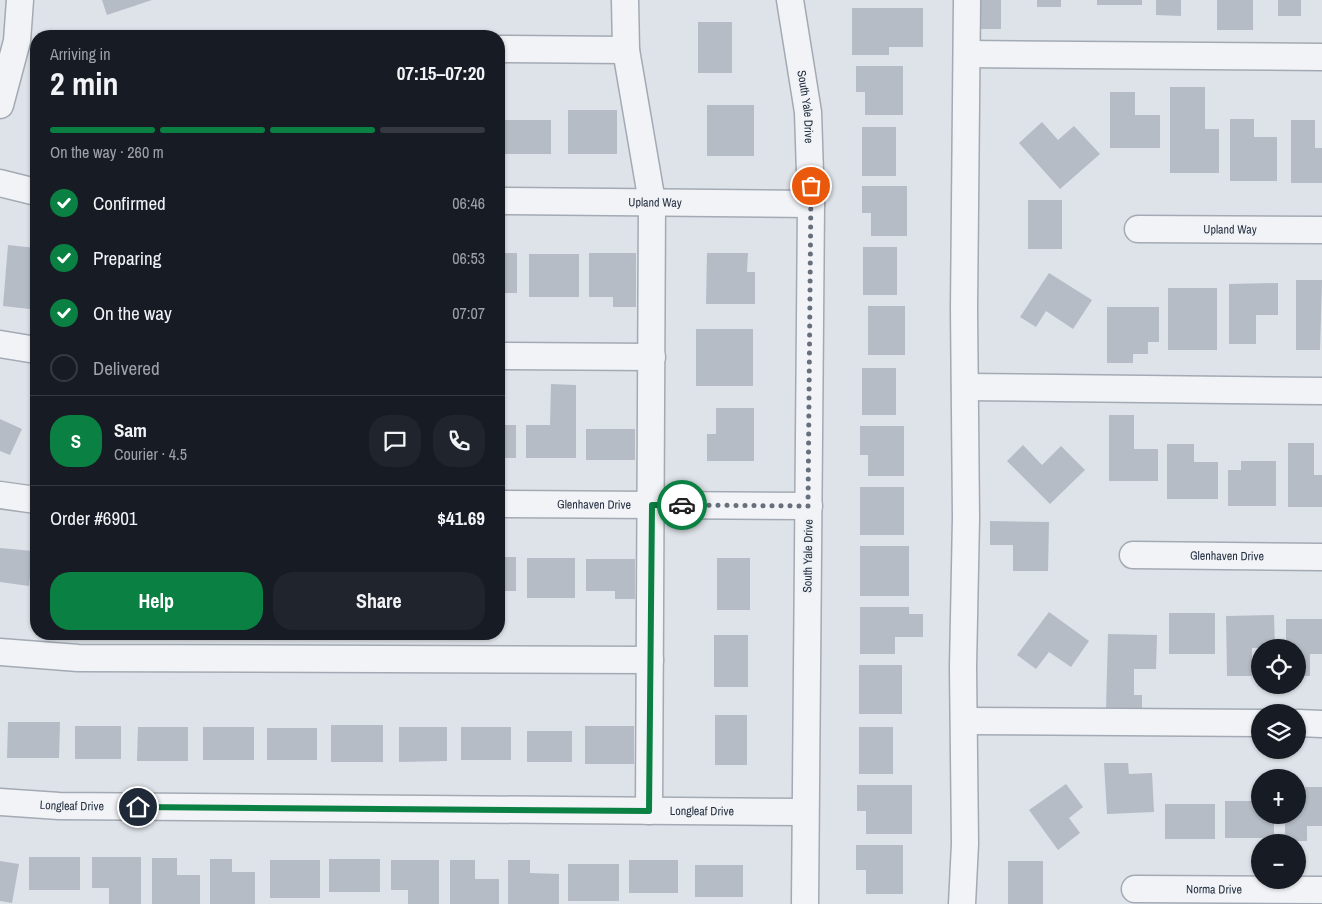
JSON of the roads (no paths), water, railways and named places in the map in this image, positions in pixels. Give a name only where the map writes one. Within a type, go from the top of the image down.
[{"type":"street","points":[[0,105],[18,40],[20,0]]},
{"type":"street","points":[[625,0],[626,50],[652,202],[649,811]]},
{"type":"street","name":"South Yale Drive","points":[[790,0],[808,112],[811,204],[805,904]]},
{"type":"street","points":[[962,904],[965,844],[967,0]]},
{"type":"street","points":[[505,49],[626,50]]},
{"type":"street","points":[[967,54],[1322,57]]},
{"type":"street","points":[[0,183],[30,190]]},
{"type":"street","name":"Upland Way","points":[[505,201],[811,204]]},
{"type":"street","name":"Upland Way","points":[[1138,229],[1322,230]]},
{"type":"street","points":[[0,344],[30,349]]},
{"type":"street","points":[[505,356],[652,356]]},
{"type":"street","points":[[965,387],[1322,391]]},
{"type":"street","points":[[0,495],[30,499]]},
{"type":"street","name":"Glenhaven Drive","points":[[505,504],[808,506]]},
{"type":"street","name":"Glenhaven Drive","points":[[1133,555],[1322,557]]},
{"type":"street","points":[[0,652],[78,658],[650,660]]},
{"type":"street","points":[[964,721],[1251,722]]},
{"type":"street","points":[[1306,723],[1322,724]]},
{"type":"street","name":"Longleaf Drive","points":[[0,802],[59,806],[806,812]]},
{"type":"street","name":"Norma Drive","points":[[1135,889],[1322,890]]}]
